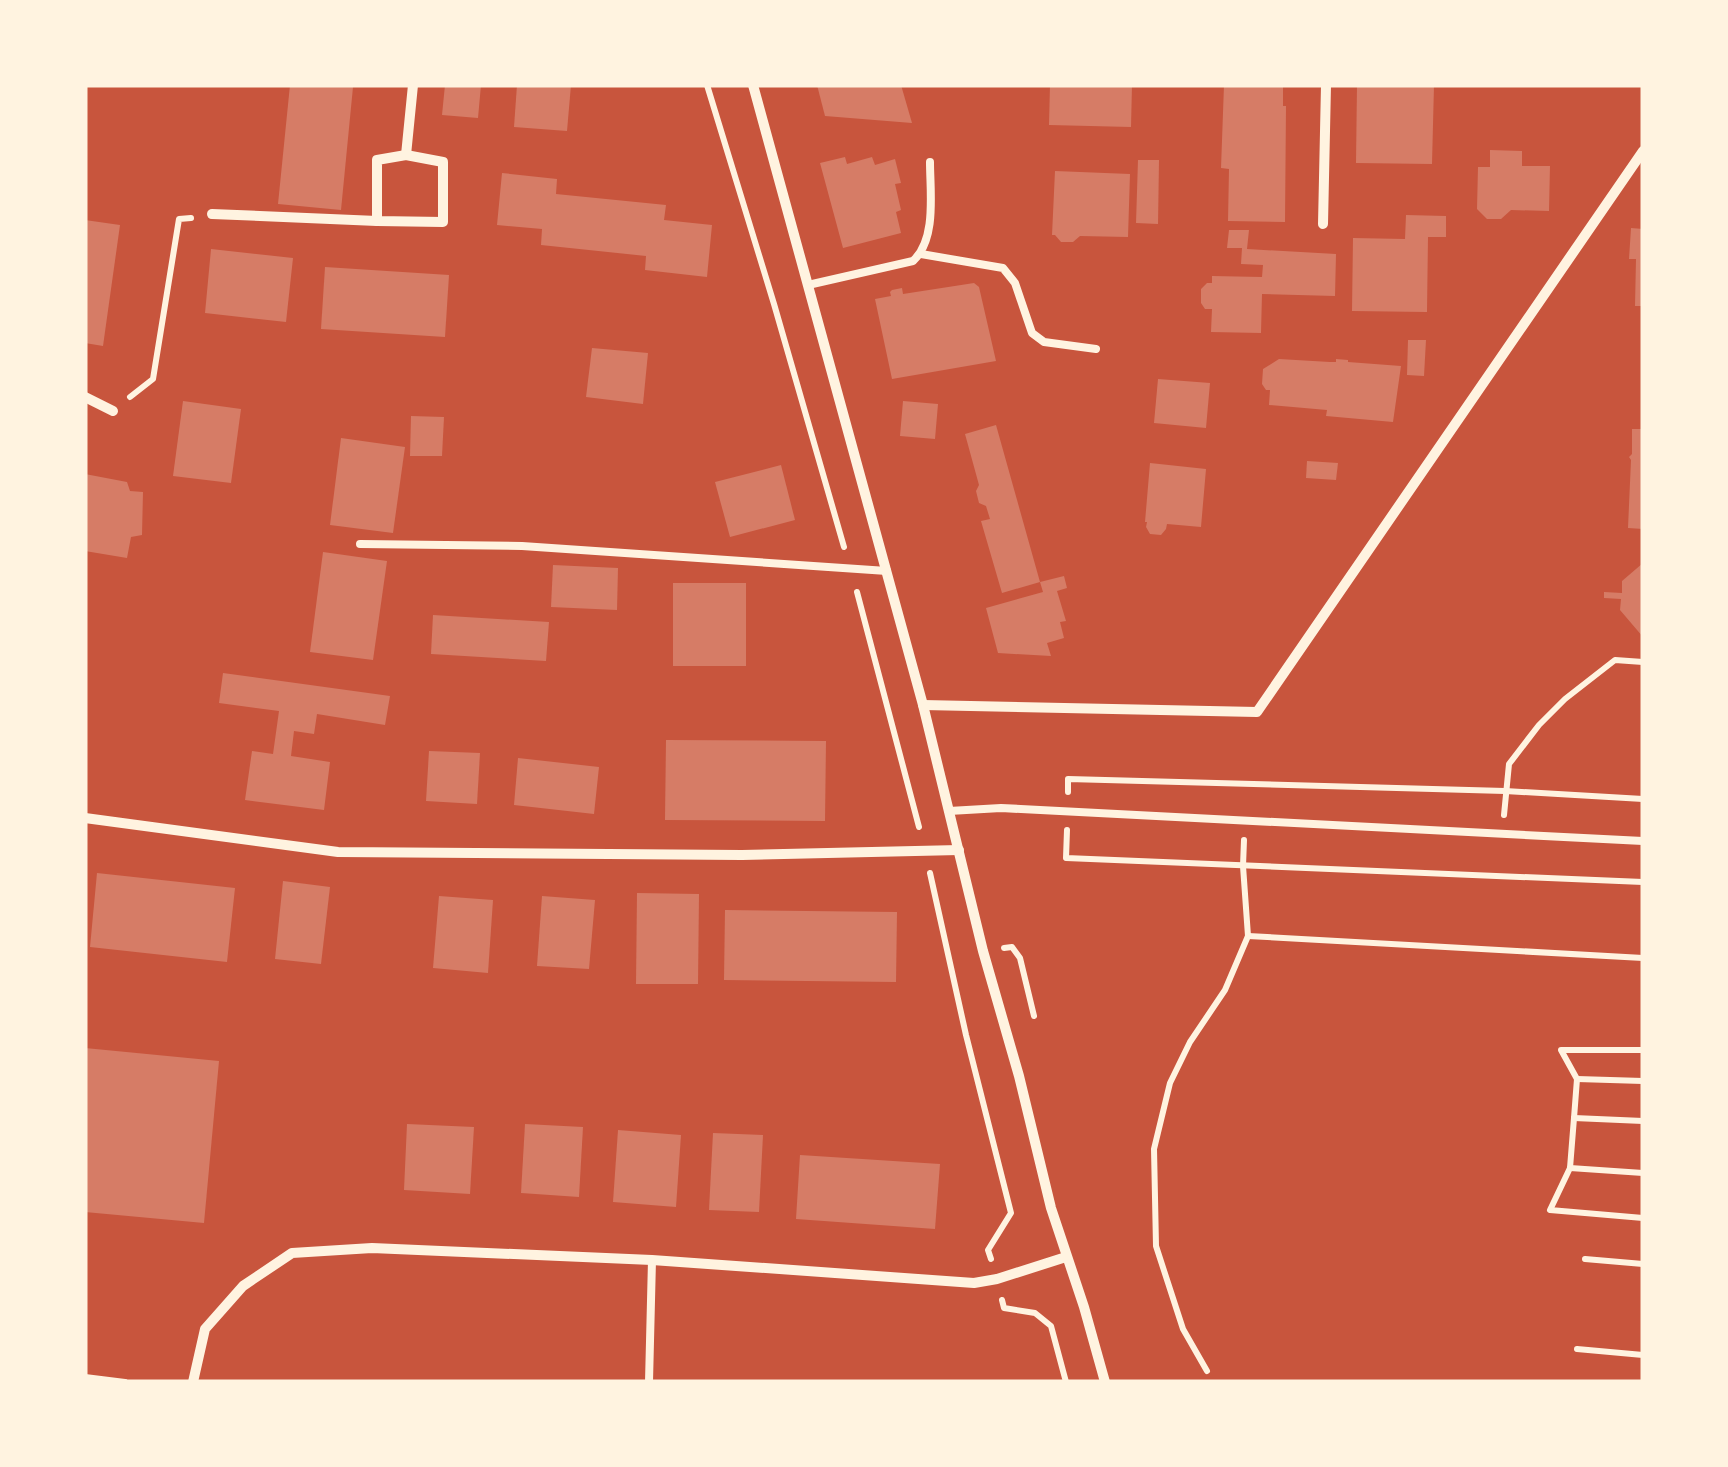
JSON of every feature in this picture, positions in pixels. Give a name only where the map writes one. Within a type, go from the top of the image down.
[{"type":"street","points":[[406,155],[413,85]]},
{"type":"street","points":[[753,85],[887,571],[983,951],[1066,1257],[1106,1382]]},
{"type":"street","points":[[1323,224],[1326,85]]},
{"type":"street","points":[[923,706],[1257,712],[1643,150]]},
{"type":"street","points":[[212,214],[377,221],[443,222],[443,162],[406,155],[377,160],[377,221]]},
{"type":"street","points":[[85,397],[113,411]]},
{"type":"street","points":[[85,818],[338,852],[742,855],[959,850]]},
{"type":"street","points":[[193,1382],[205,1329],[243,1286],[292,1253],[372,1248],[652,1260],[974,1283],[1066,1257]]},
{"type":"lane","points":[[808,285],[913,261],[921,254],[930,222],[930,162]]},
{"type":"lane","points":[[921,254],[1003,268],[1015,284],[1032,333],[1044,342],[1096,349]]},
{"type":"lane","points":[[360,544],[522,546],[887,571]]},
{"type":"lane","points":[[950,811],[1001,808],[1643,841]]},
{"type":"lane","points":[[649,1382],[652,1260]]},
{"type":"path","points":[[707,85],[851,568],[925,852],[994,1144],[1010,1141]]},
{"type":"path","points":[[113,411],[153,378],[179,219],[212,214]]},
{"type":"path","points":[[1503,835],[1509,764],[1538,725],[1615,660],[1643,662]]},
{"type":"path","points":[[1643,799],[1068,778],[1066,858],[1643,882]]},
{"type":"path","points":[[1207,1371],[1183,1329],[1156,1246],[1154,1150],[1170,1083],[1190,1042],[1225,990],[1248,936],[1243,866]]},
{"type":"path","points":[[1248,936],[1643,958]]},
{"type":"path","points":[[966,1035],[982,1032]]},
{"type":"path","points":[[1643,1050],[1561,1050],[1577,1079],[1570,1168],[1550,1210],[1643,1218]]},
{"type":"path","points":[[1577,1079],[1643,1081]]},
{"type":"path","points":[[1574,1118],[1643,1121]]},
{"type":"path","points":[[1570,1168],[1643,1173]]},
{"type":"path","points":[[1585,1259],[1643,1264]]},
{"type":"path","points":[[1577,1350],[1643,1354]]},
{"type":"path","points":[[85,1377],[125,1382]]},
{"type":"building","points":[[290,85],[353,87],[341,210],[278,204]]},
{"type":"building","points":[[445,85],[481,85],[478,118],[442,115]]},
{"type":"building","points":[[517,85],[571,85],[567,131],[514,127]]},
{"type":"building","points":[[817,85],[901,85],[912,123],[825,116]]},
{"type":"building","points":[[1050,85],[1132,85],[1131,127],[1049,125]]},
{"type":"building","points":[[1224,85],[1283,85],[1285,222],[1228,221],[1229,169],[1221,168]]},
{"type":"building","points":[[1357,85],[1434,85],[1432,164],[1356,163]]},
{"type":"building","points":[[1490,150],[1522,151],[1522,166],[1550,166],[1549,211],[1511,210],[1501,219],[1487,219],[1477,209],[1478,167],[1490,167]]},
{"type":"building","points":[[845,157],[847,164],[872,157],[875,165],[895,159],[901,183],[895,184],[901,233],[843,248],[820,163]]},
{"type":"building","points":[[1138,160],[1159,160],[1158,224],[1136,223]]},
{"type":"building","points":[[1055,171],[1130,174],[1128,237],[1080,236],[1073,242],[1061,242],[1052,235]]},
{"type":"building","points":[[502,173],[557,179],[556,194],[666,205],[664,220],[712,225],[707,277],[645,270],[646,256],[541,245],[542,229],[497,225]]},
{"type":"building","points":[[1406,215],[1446,216],[1446,237],[1428,237],[1427,312],[1352,311],[1353,238],[1405,239]]},
{"type":"building","points":[[85,220],[120,225],[103,346],[85,343]]},
{"type":"building","points":[[1631,228],[1643,229],[1643,306],[1635,306],[1636,259],[1629,259]]},
{"type":"building","points":[[1229,230],[1249,230],[1247,249],[1336,254],[1335,296],[1262,294],[1261,333],[1211,332],[1212,309],[1205,309],[1201,303],[1201,289],[1212,283],[1212,276],[1262,277],[1263,265],[1241,264],[1242,248],[1227,248]]},
{"type":"building","points":[[211,249],[293,258],[286,322],[205,313]]},
{"type":"building","points":[[325,267],[449,275],[445,337],[321,329]]},
{"type":"building","points":[[974,283],[979,287],[996,361],[892,379],[875,299],[891,296],[892,290],[902,288],[903,294]]},
{"type":"building","points":[[1408,340],[1426,340],[1424,376],[1407,375]]},
{"type":"building","points":[[592,348],[648,353],[643,404],[586,397]]},
{"type":"building","points":[[1279,359],[1336,359],[1401,366],[1393,422],[1326,416],[1327,410],[1269,405],[1270,390],[1262,384],[1263,369]]},
{"type":"building","points":[[1158,379],[1210,383],[1206,428],[1154,423]]},
{"type":"building","points":[[183,401],[241,409],[231,483],[173,476]]},
{"type":"building","points":[[903,401],[938,404],[935,439],[900,436]]},
{"type":"building","points":[[411,416],[444,417],[442,456],[410,456]]},
{"type":"building","points":[[996,425],[1040,582],[1002,593],[981,521],[990,519],[986,506],[979,503],[979,485],[965,434]]},
{"type":"building","points":[[1632,429],[1643,429],[1643,529],[1628,528]]},
{"type":"building","points":[[341,438],[405,447],[393,533],[330,525]]},
{"type":"building","points":[[1307,461],[1338,463],[1336,480],[1306,478]]},
{"type":"building","points":[[1150,463],[1206,469],[1201,527],[1167,524],[1161,535],[1150,534],[1145,522]]},
{"type":"building","points":[[781,465],[795,520],[730,537],[715,482]]},
{"type":"building","points":[[85,474],[127,482],[130,491],[143,492],[142,535],[131,537],[127,558],[85,551]]},
{"type":"building","points":[[323,552],[387,561],[373,660],[310,652]]},
{"type":"building","points":[[1643,563],[1643,637],[1620,610],[1621,599],[1604,598],[1604,592],[1622,593],[1622,581]]},
{"type":"building","points":[[553,565],[618,568],[617,610],[551,607]]},
{"type":"building","points":[[1064,576],[1067,588],[1057,591],[1066,621],[1060,622],[1064,638],[1047,643],[1051,656],[998,653],[986,608],[1043,592],[1040,582]]},
{"type":"building","points":[[673,583],[746,583],[746,666],[673,666]]},
{"type":"building","points":[[433,615],[549,622],[546,661],[431,654]]},
{"type":"building","points":[[223,673],[390,696],[385,725],[317,714],[314,734],[294,731],[291,756],[330,762],[324,810],[245,800],[252,751],[273,754],[279,711],[219,703]]},
{"type":"building","points":[[666,740],[826,741],[825,821],[665,820]]},
{"type":"building","points":[[429,751],[480,753],[477,804],[426,801]]},
{"type":"building","points":[[518,758],[599,767],[594,814],[514,805]]},
{"type":"building","points":[[97,873],[235,888],[227,962],[90,947]]},
{"type":"building","points":[[283,881],[330,887],[321,964],[275,959]]},
{"type":"building","points":[[637,893],[699,894],[698,984],[636,984]]},
{"type":"building","points":[[439,896],[493,900],[488,973],[433,968]]},
{"type":"building","points":[[542,896],[595,900],[589,969],[537,966]]},
{"type":"building","points":[[725,910],[897,912],[896,982],[724,980]]},
{"type":"building","points":[[85,1048],[219,1061],[204,1223],[85,1212]]},
{"type":"building","points":[[407,1124],[474,1127],[470,1194],[404,1190]]},
{"type":"building","points":[[525,1124],[583,1127],[579,1197],[521,1193]]},
{"type":"building","points":[[618,1130],[681,1135],[676,1207],[613,1202]]},
{"type":"building","points":[[713,1133],[763,1135],[759,1212],[709,1210]]},
{"type":"building","points":[[800,1155],[940,1164],[935,1229],[796,1219]]}]
